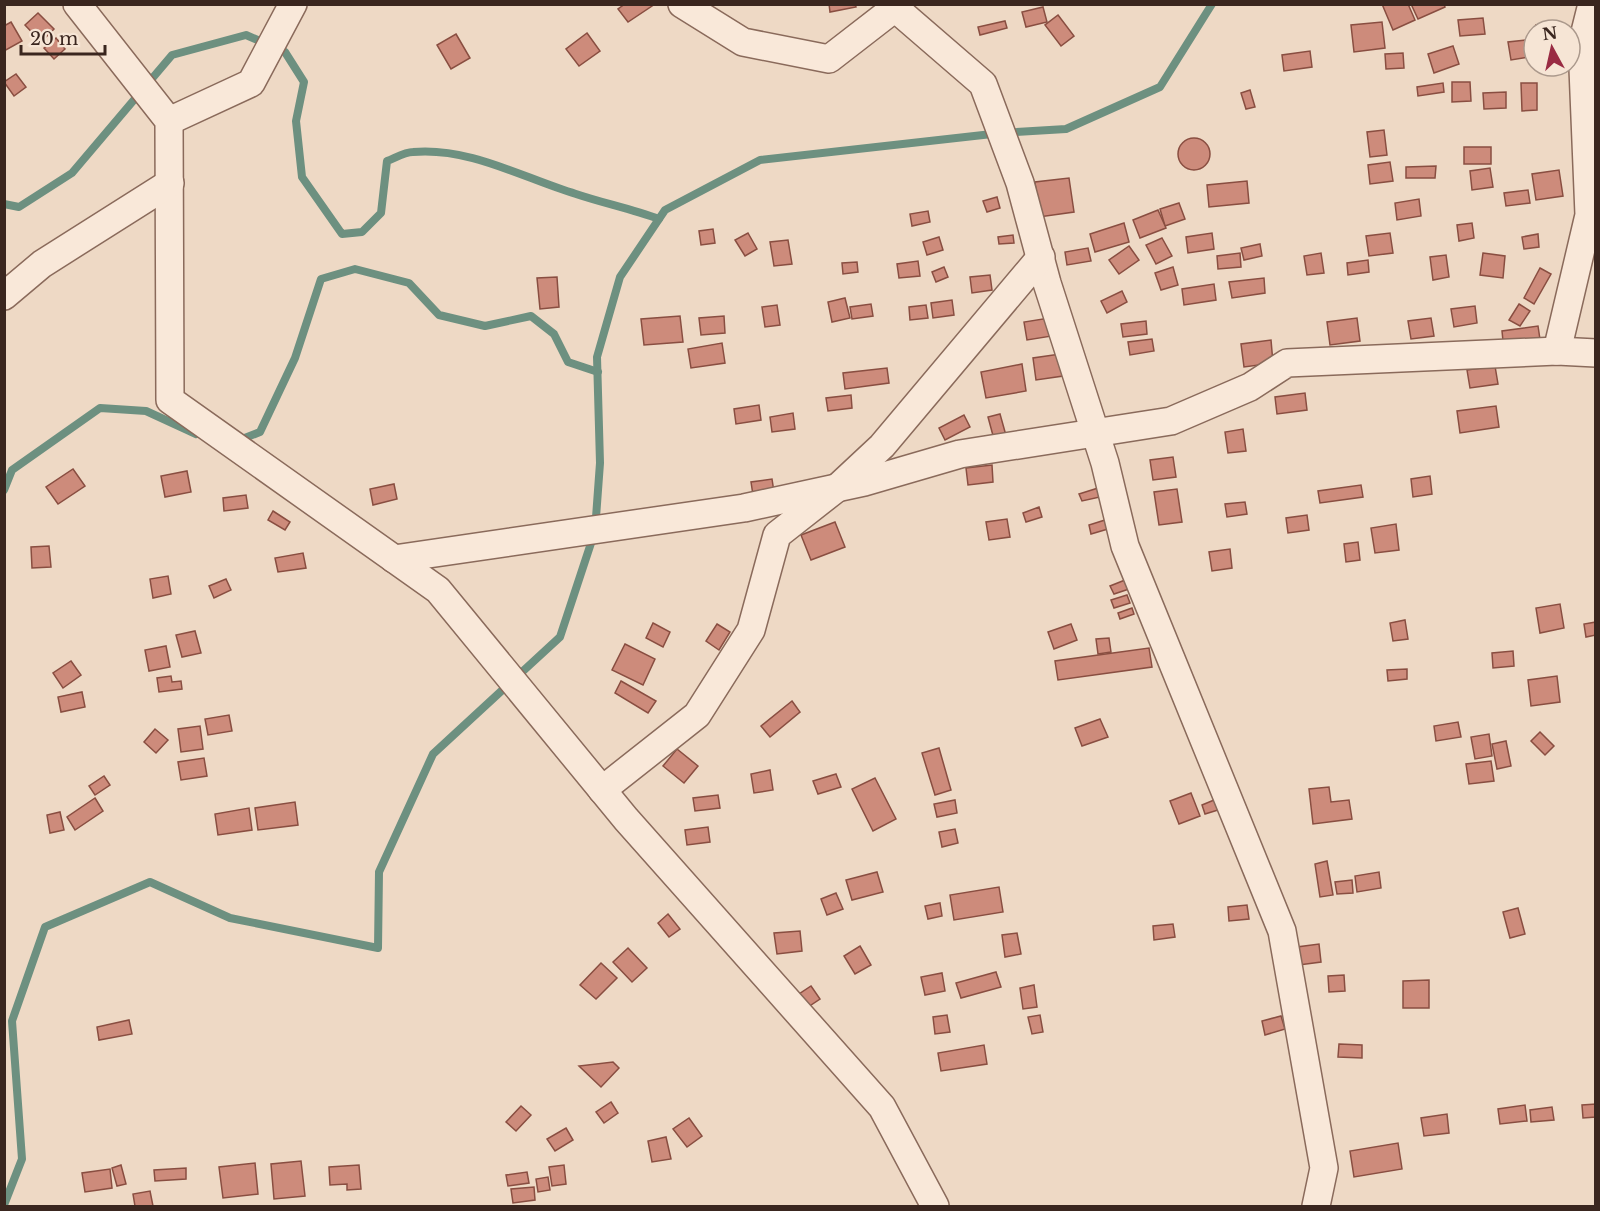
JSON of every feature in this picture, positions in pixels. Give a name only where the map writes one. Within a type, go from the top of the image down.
[{"type":"street","points":[[77,4],[169,121],[170,400],[438,590],[602,790],[882,1107],[935,1206]]},
{"type":"street","points":[[169,121],[251,82],[292,4]]},
{"type":"street","points":[[682,4],[743,42],[829,59],[898,6],[983,84],[1020,183],[1096,435],[1125,546],[1282,931],[1324,1168],[1316,1206]]},
{"type":"street","points":[[1557,351],[1589,215],[1582,44],[1592,4]]},
{"type":"street","points":[[4,296],[42,264],[170,183]]},
{"type":"street","points":[[602,790],[697,715],[751,630],[777,535],[837,488],[882,446],[1041,257]]},
{"type":"street","points":[[394,560],[744,508],[837,488],[960,454],[1171,422],[1251,387],[1287,363],[1557,351],[1596,353]]},
{"type":"building","points":[[625,4],[655,4],[628,22],[618,9]]},
{"type":"building","points":[[829,4],[855,4],[856,7],[830,12]]},
{"type":"building","points":[[1382,4],[1408,4],[1415,20],[1393,30]]},
{"type":"building","points":[[1411,4],[1444,4],[1445,7],[1418,19]]},
{"type":"building","points":[[1043,7],[1047,22],[1026,27],[1022,12]]},
{"type":"building","points":[[38,13],[54,29],[41,42],[25,25]]},
{"type":"building","points":[[1058,15],[1074,36],[1061,46],[1045,25]]},
{"type":"building","points":[[1483,18],[1485,34],[1460,36],[1458,20]]},
{"type":"building","points":[[1005,21],[1007,28],[980,35],[978,27]]},
{"type":"building","points":[[11,22],[22,41],[4,51],[4,26]]},
{"type":"building","points":[[1382,22],[1385,48],[1354,52],[1351,25]]},
{"type":"building","points":[[587,33],[600,51],[579,66],[566,49]]},
{"type":"building","points":[[456,34],[470,58],[451,69],[437,45]]},
{"type":"building","points":[[56,38],[65,49],[54,59],[44,48]]},
{"type":"building","points":[[1522,40],[1522,58],[1511,60],[1508,42]]},
{"type":"building","points":[[1453,46],[1459,64],[1434,73],[1428,54]]},
{"type":"building","points":[[1310,51],[1312,67],[1284,71],[1282,55]]},
{"type":"building","points":[[1403,53],[1404,68],[1386,69],[1385,54]]},
{"type":"building","points":[[16,74],[26,87],[14,96],[4,82]]},
{"type":"building","points":[[1452,82],[1470,82],[1471,101],[1452,102]]},
{"type":"building","points":[[1443,83],[1444,92],[1418,96],[1417,87]]},
{"type":"building","points":[[1521,83],[1537,83],[1537,110],[1522,111]]},
{"type":"building","points":[[1250,90],[1255,107],[1246,109],[1241,93]]},
{"type":"building","points":[[1506,92],[1506,108],[1484,109],[1483,93]]},
{"type":"building","points":[[1384,130],[1387,155],[1370,157],[1367,132]]},
{"type":"building","points":[[1194,138],[1205,143],[1210,154],[1205,165],[1194,170],[1183,165],[1178,154],[1183,143]]},
{"type":"building","points":[[1464,147],[1491,147],[1491,164],[1464,164]]},
{"type":"building","points":[[1390,162],[1393,181],[1370,184],[1368,165]]},
{"type":"building","points":[[1436,166],[1435,178],[1406,178],[1406,167]]},
{"type":"building","points":[[1490,168],[1493,187],[1472,190],[1470,171]]},
{"type":"building","points":[[1559,170],[1563,196],[1536,200],[1532,174]]},
{"type":"building","points":[[1069,178],[1074,212],[1039,217],[1035,182]]},
{"type":"building","points":[[1247,181],[1249,203],[1209,207],[1207,185]]},
{"type":"building","points":[[1528,190],[1530,203],[1506,206],[1504,193]]},
{"type":"building","points":[[997,197],[1000,208],[987,212],[983,201]]},
{"type":"building","points":[[1419,199],[1421,216],[1397,220],[1395,203]]},
{"type":"building","points":[[1179,203],[1185,219],[1165,226],[1160,209]]},
{"type":"building","points":[[1158,210],[1166,228],[1140,238],[1133,220]]},
{"type":"building","points":[[928,211],[930,222],[912,226],[910,214]]},
{"type":"building","points":[[1124,223],[1129,242],[1095,252],[1090,234]]},
{"type":"building","points":[[1472,223],[1474,238],[1459,241],[1457,225]]},
{"type":"building","points":[[713,229],[715,243],[701,245],[699,231]]},
{"type":"building","points":[[748,233],[757,249],[745,256],[735,240]]},
{"type":"building","points":[[1212,233],[1214,249],[1188,253],[1186,237]]},
{"type":"building","points":[[1390,233],[1393,253],[1369,256],[1366,236]]},
{"type":"building","points":[[1538,234],[1539,247],[1524,249],[1522,237]]},
{"type":"building","points":[[1013,235],[1014,243],[999,244],[998,237]]},
{"type":"building","points":[[939,237],[943,250],[927,255],[923,242]]},
{"type":"building","points":[[1162,238],[1172,256],[1156,264],[1146,245]]},
{"type":"building","points":[[788,240],[792,264],[774,266],[770,242]]},
{"type":"building","points":[[1260,244],[1262,256],[1244,260],[1241,248]]},
{"type":"building","points":[[1129,246],[1139,260],[1119,274],[1109,260]]},
{"type":"building","points":[[1088,248],[1091,261],[1067,265],[1065,252]]},
{"type":"building","points":[[1240,253],[1241,267],[1218,269],[1217,256]]},
{"type":"building","points":[[1321,253],[1324,273],[1307,275],[1304,256]]},
{"type":"building","points":[[1483,253],[1505,256],[1503,278],[1480,275]]},
{"type":"building","points":[[1446,255],[1449,277],[1433,280],[1430,257]]},
{"type":"building","points":[[1368,260],[1369,272],[1348,275],[1347,263]]},
{"type":"building","points":[[918,261],[920,276],[899,278],[897,264]]},
{"type":"building","points":[[857,262],[858,272],[843,274],[842,263]]},
{"type":"building","points":[[944,267],[948,277],[936,282],[932,272]]},
{"type":"building","points":[[1173,267],[1178,285],[1161,290],[1155,273]]},
{"type":"building","points":[[1540,268],[1551,274],[1534,304],[1524,298]]},
{"type":"building","points":[[990,275],[992,290],[972,293],[970,277]]},
{"type":"building","points":[[557,277],[559,307],[540,309],[537,278]]},
{"type":"building","points":[[1264,278],[1265,293],[1232,298],[1229,282]]},
{"type":"building","points":[[1214,284],[1216,300],[1184,305],[1182,289]]},
{"type":"building","points":[[1122,291],[1127,302],[1107,313],[1101,301]]},
{"type":"building","points":[[845,298],[850,318],[832,322],[828,302]]},
{"type":"building","points":[[952,300],[954,315],[933,318],[931,303]]},
{"type":"building","points":[[871,304],[873,316],[852,319],[850,307]]},
{"type":"building","points":[[1519,304],[1530,311],[1520,326],[1509,320]]},
{"type":"building","points":[[777,305],[780,325],[765,327],[762,307]]},
{"type":"building","points":[[926,305],[928,318],[910,320],[909,307]]},
{"type":"building","points":[[1475,306],[1477,323],[1454,327],[1451,309]]},
{"type":"building","points":[[680,316],[683,342],[644,345],[641,319]]},
{"type":"building","points":[[724,316],[725,333],[701,335],[699,318]]},
{"type":"building","points":[[1049,318],[1052,336],[1027,340],[1024,322]]},
{"type":"building","points":[[1357,318],[1360,341],[1330,345],[1327,322]]},
{"type":"building","points":[[1431,318],[1434,336],[1411,339],[1408,321]]},
{"type":"building","points":[[1146,321],[1147,334],[1123,337],[1121,324]]},
{"type":"building","points":[[1538,326],[1541,346],[1504,351],[1502,331]]},
{"type":"building","points":[[1152,339],[1154,351],[1130,355],[1128,342]]},
{"type":"building","points":[[1271,340],[1273,363],[1244,367],[1241,344]]},
{"type":"building","points":[[722,343],[725,363],[691,368],[688,349]]},
{"type":"building","points":[[1060,354],[1063,376],[1036,380],[1033,358]]},
{"type":"building","points":[[1022,364],[1026,391],[986,398],[981,372]]},
{"type":"building","points":[[1495,366],[1498,384],[1470,388],[1467,370]]},
{"type":"building","points":[[887,368],[889,383],[845,389],[843,373]]},
{"type":"building","points":[[1305,393],[1307,410],[1277,414],[1275,397]]},
{"type":"building","points":[[851,395],[852,408],[828,411],[826,398]]},
{"type":"building","points":[[759,405],[761,420],[736,424],[734,409]]},
{"type":"building","points":[[1496,406],[1499,427],[1460,433],[1457,411]]},
{"type":"building","points":[[793,413],[795,429],[772,432],[770,417]]},
{"type":"building","points":[[1000,414],[1007,439],[995,443],[988,417]]},
{"type":"building","points":[[964,415],[970,427],[945,440],[939,428]]},
{"type":"building","points":[[1243,429],[1246,451],[1228,453],[1225,432]]},
{"type":"building","points":[[1173,457],[1176,477],[1153,480],[1150,460]]},
{"type":"building","points":[[992,465],[993,482],[968,485],[966,468]]},
{"type":"building","points":[[73,469],[85,486],[58,504],[46,487]]},
{"type":"building","points":[[187,471],[191,492],[165,497],[161,476]]},
{"type":"building","points":[[1430,476],[1432,494],[1413,497],[1411,479]]},
{"type":"building","points":[[772,479],[774,492],[753,495],[751,482]]},
{"type":"building","points":[[394,484],[397,499],[373,505],[370,489]]},
{"type":"building","points":[[1361,485],[1363,497],[1320,503],[1318,491]]},
{"type":"building","points":[[1098,488],[1100,497],[1082,501],[1079,494]]},
{"type":"building","points":[[1177,489],[1182,522],[1159,525],[1154,492]]},
{"type":"building","points":[[246,495],[248,508],[224,511],[223,498]]},
{"type":"building","points":[[1245,502],[1247,514],[1227,517],[1225,504]]},
{"type":"building","points":[[1039,507],[1042,517],[1026,522],[1023,513]]},
{"type":"building","points":[[273,511],[290,522],[285,530],[268,520]]},
{"type":"building","points":[[1307,515],[1309,530],[1288,533],[1286,518]]},
{"type":"building","points":[[1007,519],[1010,537],[989,540],[986,522]]},
{"type":"building","points":[[1105,520],[1108,529],[1091,534],[1089,525]]},
{"type":"building","points":[[835,522],[845,547],[811,560],[801,535]]},
{"type":"building","points":[[1396,524],[1399,550],[1375,553],[1371,528]]},
{"type":"building","points":[[1358,542],[1360,560],[1346,562],[1344,544]]},
{"type":"building","points":[[49,546],[51,567],[32,568],[31,547]]},
{"type":"building","points":[[1230,549],[1232,568],[1212,571],[1209,552]]},
{"type":"building","points":[[303,553],[306,568],[278,572],[275,558]]},
{"type":"building","points":[[168,576],[171,594],[153,598],[150,579]]},
{"type":"building","points":[[226,579],[231,590],[214,598],[209,586]]},
{"type":"building","points":[[1125,580],[1129,589],[1114,594],[1110,586]]},
{"type":"building","points":[[1127,595],[1130,603],[1114,608],[1111,600]]},
{"type":"building","points":[[1560,604],[1564,628],[1540,633],[1536,608]]},
{"type":"building","points":[[1132,608],[1134,614],[1120,619],[1118,613]]},
{"type":"building","points":[[1405,620],[1408,639],[1393,641],[1390,623]]},
{"type":"building","points":[[1596,622],[1596,635],[1586,637],[1584,624]]},
{"type":"building","points":[[653,623],[670,632],[663,647],[646,638]]},
{"type":"building","points":[[717,624],[730,632],[719,650],[706,641]]},
{"type":"building","points":[[1071,624],[1077,640],[1054,649],[1048,632]]},
{"type":"building","points":[[195,631],[201,653],[182,657],[176,635]]},
{"type":"building","points":[[1109,638],[1111,652],[1098,654],[1096,639]]},
{"type":"building","points":[[625,644],[655,659],[643,685],[612,670]]},
{"type":"building","points":[[166,646],[170,667],[149,671],[145,650]]},
{"type":"building","points":[[1149,648],[1152,667],[1058,680],[1055,661]]},
{"type":"building","points":[[1513,651],[1514,666],[1493,668],[1492,653]]},
{"type":"building","points":[[71,661],[81,675],[63,688],[53,673]]},
{"type":"building","points":[[1407,669],[1407,679],[1388,681],[1387,670]]},
{"type":"building","points":[[171,676],[172,682],[181,681],[182,689],[159,692],[157,678]]},
{"type":"building","points":[[1557,676],[1560,702],[1531,706],[1528,680]]},
{"type":"building","points":[[621,681],[656,701],[648,713],[615,693]]},
{"type":"building","points":[[82,692],[85,707],[61,712],[58,697]]},
{"type":"building","points":[[792,701],[800,712],[770,737],[761,726]]},
{"type":"building","points":[[229,715],[232,731],[208,735],[205,719]]},
{"type":"building","points":[[1100,719],[1108,737],[1082,746],[1075,728]]},
{"type":"building","points":[[1458,722],[1461,737],[1436,741],[1434,726]]},
{"type":"building","points":[[200,726],[203,749],[181,752],[178,729]]},
{"type":"building","points":[[155,729],[168,740],[156,753],[144,742]]},
{"type":"building","points":[[1540,732],[1554,746],[1545,755],[1531,741]]},
{"type":"building","points":[[1489,734],[1492,756],[1475,759],[1471,737]]},
{"type":"building","points":[[1506,741],[1511,766],[1497,769],[1492,744]]},
{"type":"building","points":[[939,748],[951,790],[935,795],[922,753]]},
{"type":"building","points":[[677,749],[698,766],[684,783],[663,766]]},
{"type":"building","points":[[204,758],[207,776],[181,780],[178,762]]},
{"type":"building","points":[[1491,761],[1494,781],[1469,784],[1466,764]]},
{"type":"building","points":[[770,770],[773,790],[754,793],[751,774]]},
{"type":"building","points":[[836,774],[841,787],[818,794],[813,781]]},
{"type":"building","points":[[104,776],[110,785],[95,795],[89,786]]},
{"type":"building","points":[[875,778],[896,819],[873,831],[852,789]]},
{"type":"building","points":[[1329,787],[1331,802],[1349,800],[1352,819],[1313,824],[1309,789]]},
{"type":"building","points":[[1191,793],[1200,816],[1179,824],[1170,801]]},
{"type":"building","points":[[718,795],[720,808],[695,811],[693,798]]},
{"type":"building","points":[[95,798],[103,811],[75,830],[67,817]]},
{"type":"building","points":[[955,800],[957,813],[937,817],[934,804]]},
{"type":"building","points":[[1214,800],[1218,810],[1205,814],[1202,805]]},
{"type":"building","points":[[295,802],[298,825],[258,830],[255,808]]},
{"type":"building","points":[[249,808],[252,830],[218,835],[215,814]]},
{"type":"building","points":[[60,812],[64,830],[50,833],[47,815]]},
{"type":"building","points":[[708,827],[710,842],[687,845],[685,830]]},
{"type":"building","points":[[955,829],[958,843],[942,847],[939,832]]},
{"type":"building","points":[[1327,861],[1333,895],[1320,897],[1315,864]]},
{"type":"building","points":[[877,872],[883,892],[852,900],[846,880]]},
{"type":"building","points":[[1379,872],[1381,888],[1357,892],[1355,876]]},
{"type":"building","points":[[1352,880],[1353,893],[1337,894],[1335,882]]},
{"type":"building","points":[[999,887],[1003,912],[954,920],[950,895]]},
{"type":"building","points":[[836,893],[843,909],[827,915],[821,899]]},
{"type":"building","points":[[940,903],[942,916],[928,919],[925,906]]},
{"type":"building","points":[[1247,905],[1249,919],[1229,921],[1228,907]]},
{"type":"building","points":[[1518,908],[1525,934],[1510,938],[1503,912]]},
{"type":"building","points":[[668,914],[680,929],[669,937],[658,923]]},
{"type":"building","points":[[1173,924],[1175,937],[1154,940],[1153,926]]},
{"type":"building","points":[[800,931],[802,951],[777,954],[774,933]]},
{"type":"building","points":[[1017,933],[1021,954],[1005,957],[1002,935]]},
{"type":"building","points":[[1319,944],[1321,962],[1299,965],[1297,947]]},
{"type":"building","points":[[860,946],[871,965],[855,974],[844,956]]},
{"type":"building","points":[[628,948],[647,968],[632,982],[613,962]]},
{"type":"building","points":[[601,963],[617,978],[596,999],[580,985]]},
{"type":"building","points":[[996,972],[1001,987],[961,998],[956,983]]},
{"type":"building","points":[[942,973],[945,991],[925,995],[921,977]]},
{"type":"building","points":[[1344,975],[1345,991],[1329,992],[1328,976]]},
{"type":"building","points":[[1429,980],[1429,1008],[1403,1008],[1403,981]]},
{"type":"building","points":[[1034,985],[1037,1007],[1023,1009],[1020,988]]},
{"type":"building","points":[[811,986],[820,999],[808,1007],[799,994]]},
{"type":"building","points":[[947,1015],[950,1032],[935,1034],[933,1017]]},
{"type":"building","points":[[1040,1015],[1043,1032],[1032,1034],[1028,1017]]},
{"type":"building","points":[[1281,1016],[1285,1029],[1265,1035],[1262,1021]]},
{"type":"building","points":[[129,1020],[132,1034],[99,1040],[97,1027]]},
{"type":"building","points":[[1339,1044],[1362,1045],[1362,1058],[1338,1057]]},
{"type":"building","points":[[984,1045],[987,1064],[941,1071],[938,1053]]},
{"type":"building","points":[[613,1062],[619,1068],[601,1087],[579,1066]]},
{"type":"building","points":[[611,1102],[618,1113],[604,1123],[596,1112]]},
{"type":"building","points":[[1596,1104],[1596,1117],[1583,1118],[1582,1105]]},
{"type":"building","points":[[1525,1105],[1527,1121],[1500,1124],[1498,1109]]},
{"type":"building","points":[[521,1106],[531,1115],[516,1131],[506,1122]]},
{"type":"building","points":[[1552,1107],[1554,1120],[1531,1122],[1530,1110]]},
{"type":"building","points":[[1447,1114],[1449,1133],[1424,1136],[1421,1118]]},
{"type":"building","points":[[689,1118],[702,1136],[687,1147],[673,1129]]},
{"type":"building","points":[[566,1128],[573,1140],[555,1151],[547,1139]]},
{"type":"building","points":[[666,1137],[671,1159],[652,1162],[648,1141]]},
{"type":"building","points":[[1398,1143],[1402,1169],[1354,1177],[1350,1151]]},
{"type":"building","points":[[301,1161],[305,1196],[274,1199],[271,1164]]},
{"type":"building","points":[[255,1163],[258,1194],[223,1198],[219,1167]]},
{"type":"building","points":[[121,1165],[126,1184],[117,1186],[112,1168]]},
{"type":"building","points":[[359,1165],[361,1189],[347,1190],[347,1184],[330,1185],[329,1167]]},
{"type":"building","points":[[564,1165],[566,1184],[552,1186],[549,1167]]},
{"type":"building","points":[[186,1168],[186,1179],[155,1181],[154,1170]]},
{"type":"building","points":[[110,1169],[112,1188],[85,1192],[82,1173]]},
{"type":"building","points":[[527,1172],[529,1183],[508,1186],[506,1175]]},
{"type":"building","points":[[548,1177],[550,1190],[538,1192],[536,1179]]},
{"type":"building","points":[[534,1187],[535,1200],[513,1203],[511,1189]]},
{"type":"building","points":[[150,1191],[153,1206],[135,1206],[133,1194]]},
{"type":"waterway","points":[[4,1205],[22,1159],[12,1021],[45,927],[150,882],[230,918],[378,948],[379,872],[433,754],[560,637],[595,531],[600,463],[597,357],[620,277],[665,210],[760,160],[1001,133],[1066,129],[1160,87],[1212,4]]},
{"type":"waterway","points":[[4,204],[19,207],[72,173],[172,55],[246,35],[285,52],[304,82],[296,121],[302,177],[342,234],[362,232],[381,213],[387,161],[413,152],[455,154],[476,159],[576,194],[659,219]]},
{"type":"waterway","points":[[237,441],[260,432],[295,358],[321,279],[355,269],[409,283],[439,315],[485,326],[531,316],[554,334],[568,362],[598,372]]},
{"type":"waterway","points":[[4,490],[12,470],[100,408],[146,411],[196,434]]}]
